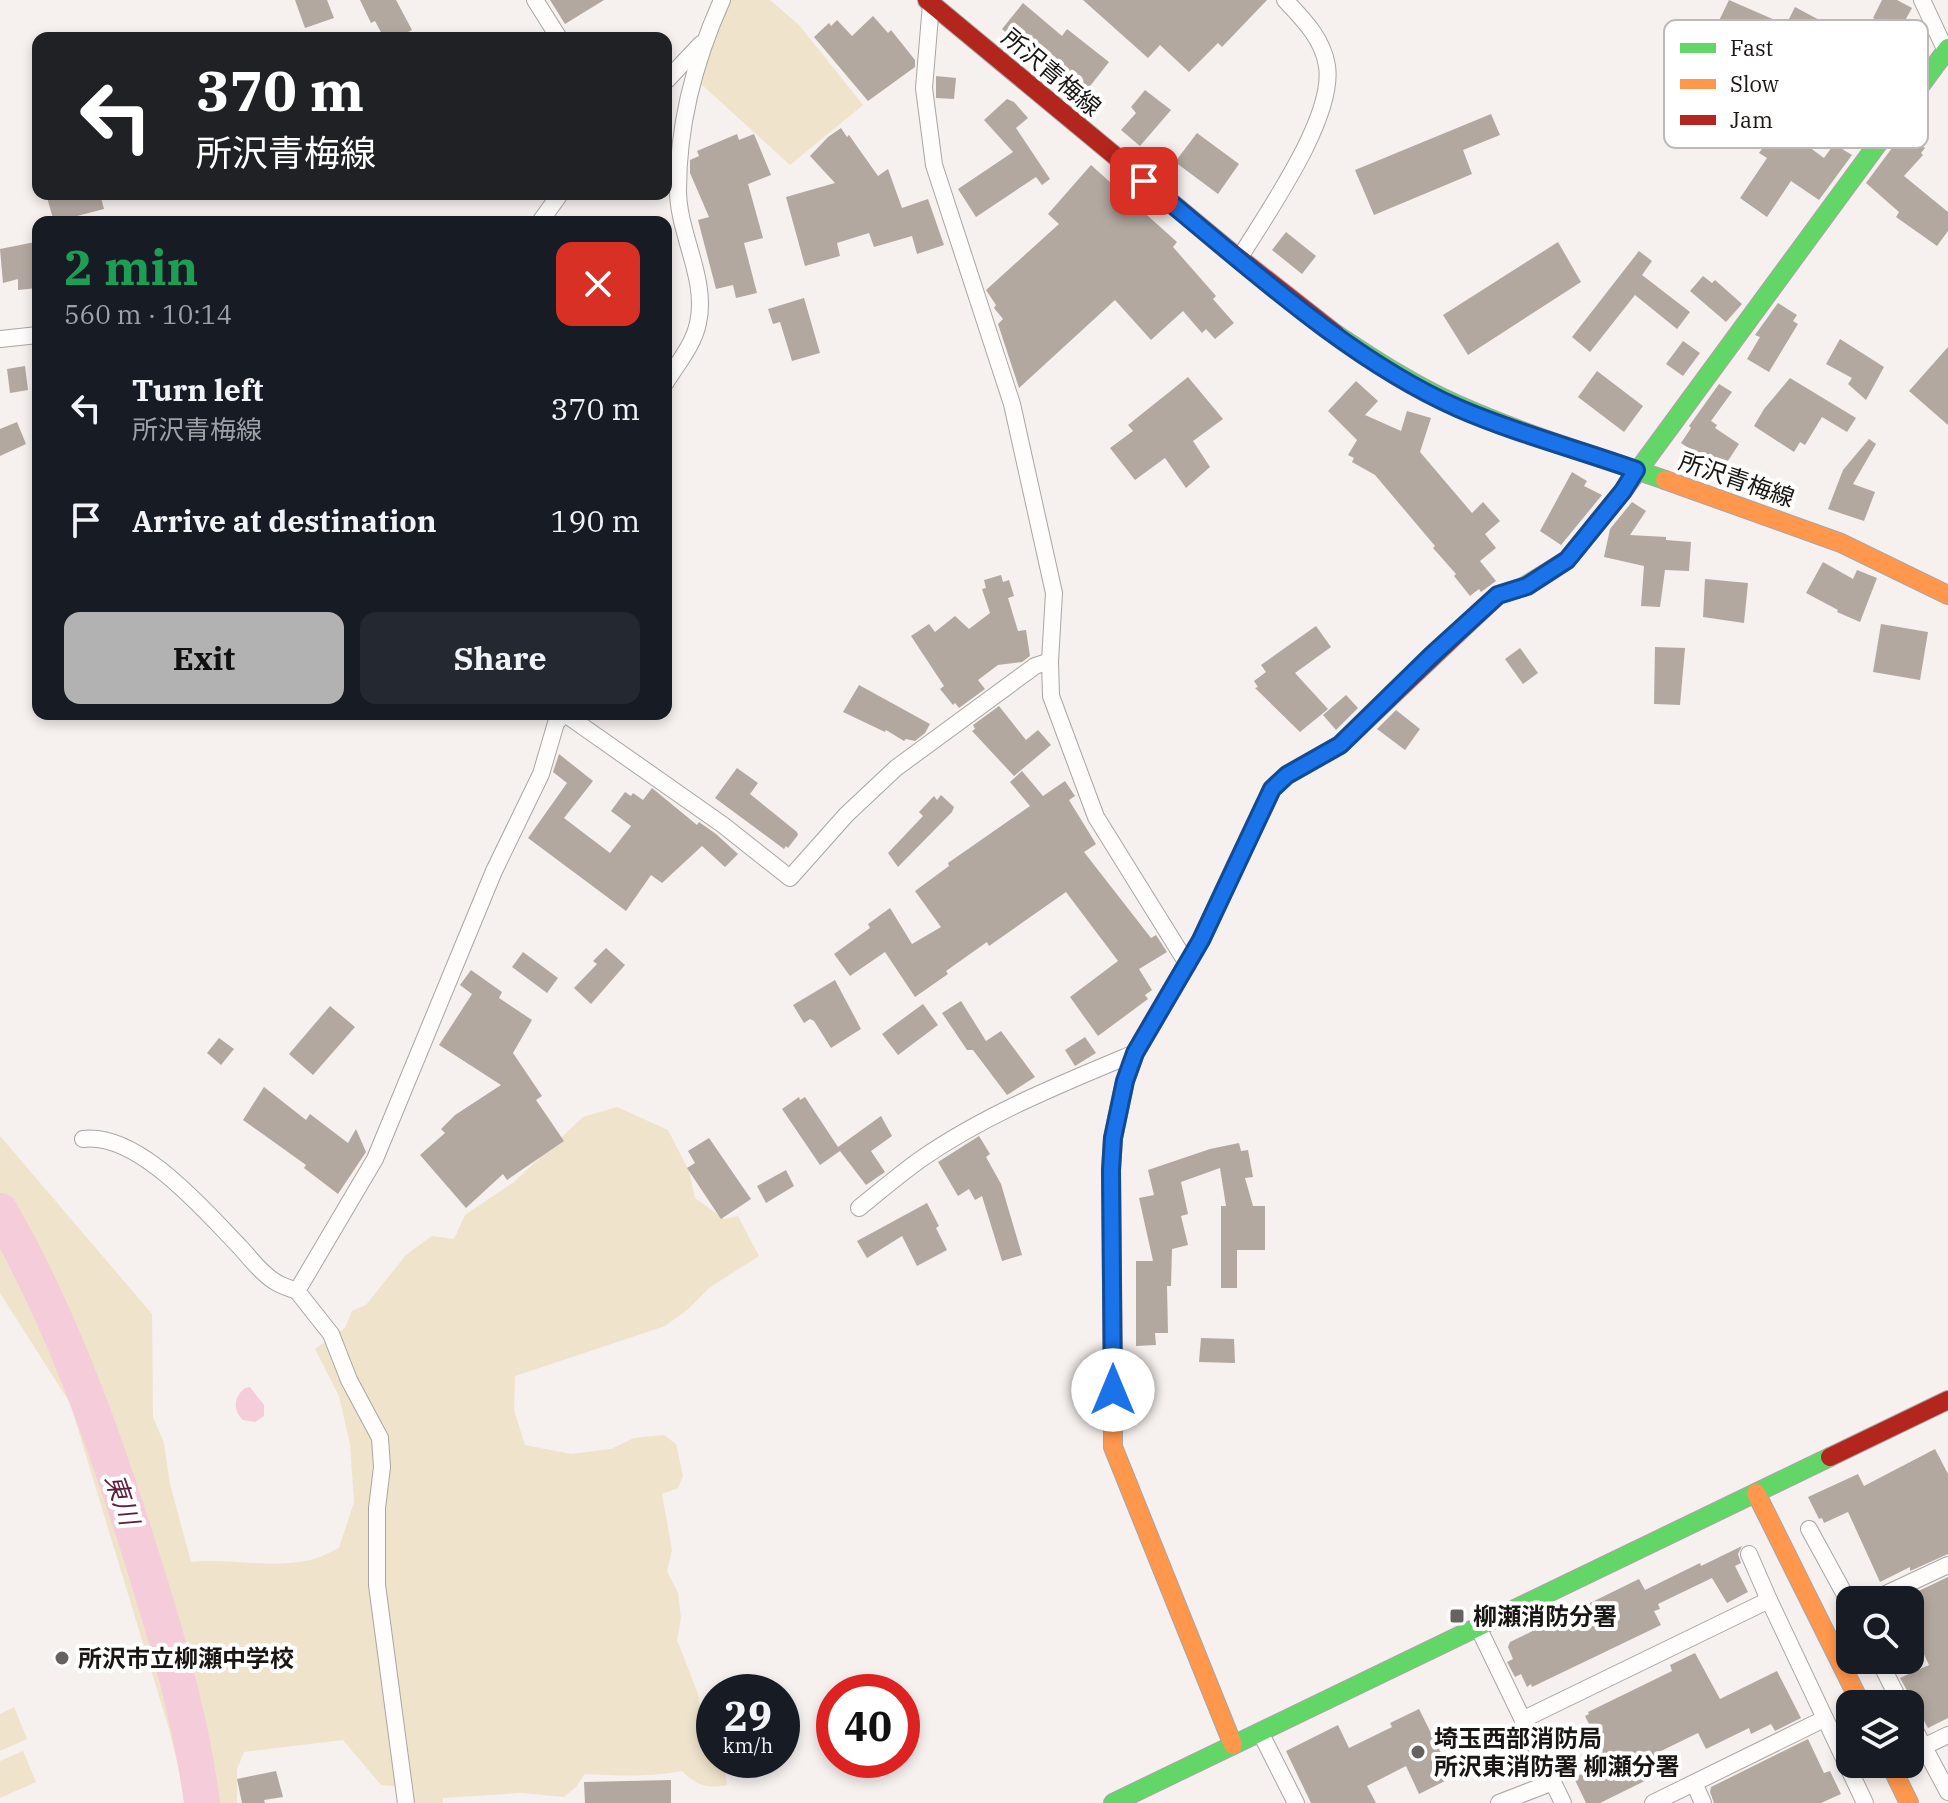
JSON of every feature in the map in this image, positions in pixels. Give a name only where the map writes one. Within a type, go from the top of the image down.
[{"type":"street","points":[[535,0],[555,32]]},
{"type":"street","points":[[672,372],[698,324],[700,300],[678,194],[686,113],[702,43],[722,0]]},
{"type":"street","points":[[1239,259],[1317,124],[1329,83],[1327,63],[1319,43],[1306,22],[1285,0]]},
{"type":"street","points":[[1922,0],[1946,49],[1928,74]]},
{"type":"street","points":[[929,2],[924,88],[934,165],[1012,404],[1054,593],[1051,696],[1096,817],[1188,965]]},
{"type":"street","name":"所沢青梅線","points":[[929,2],[1239,259],[1365,356],[1406,381],[1485,418],[1838,540],[1948,595]]},
{"type":"street","points":[[672,75],[702,43]]},
{"type":"street","points":[[1233,1745],[1113,1447],[1111,1170],[1113,1138],[1125,1081],[1135,1053],[1188,965],[1272,789],[1287,775],[1340,745],[1498,595],[1527,586],[1567,560],[1623,491],[1875,148]]},
{"type":"street","points":[[0,339],[32,336]]},
{"type":"street","points":[[574,720],[723,825],[790,878],[846,815],[896,768],[1035,666],[1050,661]]},
{"type":"street","points":[[297,1291],[375,1159],[488,884],[541,774],[559,720]]},
{"type":"street","points":[[859,1208],[921,1159],[966,1131],[1135,1053]]},
{"type":"street","points":[[83,1139],[93,1137],[119,1143],[157,1168],[208,1214],[270,1278],[297,1291],[331,1334],[355,1392],[380,1438],[382,1467],[377,1508],[377,1585],[406,1803]]},
{"type":"street","points":[[1113,1803],[1948,1400]]},
{"type":"street","points":[[1756,1493],[1854,1690]]},
{"type":"street","points":[[1809,1529],[1840,1586]]},
{"type":"street","points":[[1749,1554],[1865,1803]]},
{"type":"street","points":[[1903,1586],[1948,1565]]},
{"type":"street","points":[[1524,1719],[1769,1600]]},
{"type":"street","points":[[1478,1627],[1563,1803]]},
{"type":"street","points":[[1653,1803],[1824,1719]]},
{"type":"street","points":[[1260,1732],[1296,1803]]},
{"type":"street","points":[[1924,1747],[1948,1735]]},
{"type":"street","points":[[1924,1749],[1948,1792]]},
{"type":"street","points":[[1897,1778],[1909,1803]]},
{"type":"street","points":[[1499,1803],[1553,1782]]},
{"type":"street","points":[[1694,1783],[1703,1803]]},
{"type":"shaded area","points":[[730,0],[770,0],[799,25],[863,105],[790,165],[700,83],[711,39]]},
{"type":"shaded area","points":[[617,1107],[668,1130],[689,1171],[695,1198],[724,1219],[738,1216],[759,1256],[709,1288],[665,1326],[515,1376],[514,1410],[525,1445],[571,1454],[611,1449],[634,1438],[664,1435],[676,1444],[683,1476],[678,1488],[662,1494],[672,1550],[667,1571],[678,1593],[681,1618],[677,1640],[696,1689],[696,1778],[726,1778],[727,1785],[702,1785],[682,1771],[634,1776],[585,1774],[564,1797],[521,1793],[443,1798],[443,1803],[412,1803],[411,1788],[381,1785],[343,1740],[244,1752],[237,1769],[237,1803],[187,1803],[169,1729],[70,1403],[0,1293],[0,1136],[152,1314],[153,1417],[164,1443],[170,1484],[191,1562],[281,1564],[314,1559],[339,1548],[354,1502],[350,1444],[339,1396],[315,1349],[345,1328],[352,1311],[366,1305],[406,1255],[432,1236],[454,1239],[465,1215],[514,1182],[583,1117]]},
{"type":"shaded area","points":[[250,1387],[264,1405],[264,1416],[255,1422],[243,1420],[236,1407],[238,1395]]},
{"type":"shaded area","points":[[14,1707],[27,1739],[0,1751],[0,1714]]},
{"type":"shaded area","points":[[23,1751],[36,1782],[0,1798],[0,1761]]},
{"type":"building","points":[[295,0],[327,0],[334,18],[305,28]]},
{"type":"building","points":[[360,0],[396,0],[412,30],[381,32],[375,21],[371,23]]},
{"type":"building","points":[[550,0],[604,0],[565,24]]},
{"type":"building","points":[[1083,0],[1267,0],[1222,47],[1218,43],[1189,72],[1160,45],[1148,58]]},
{"type":"building","points":[[1729,0],[1775,20],[1719,20]]},
{"type":"building","points":[[1882,0],[1897,0],[1912,8],[1905,20],[1873,18]]},
{"type":"building","points":[[1023,3],[1062,36],[1067,29],[1109,62],[1087,90],[1033,47],[1029,52],[1002,29]]},
{"type":"building","points":[[1795,7],[1819,20],[1788,20]]},
{"type":"building","points":[[873,16],[888,33],[891,30],[915,60],[915,67],[868,101],[814,37],[837,20],[852,36]]},
{"type":"building","points":[[936,76],[956,78],[954,99],[936,98]]},
{"type":"building","points":[[1145,90],[1171,110],[1140,146],[1121,130],[1136,113],[1131,107]]},
{"type":"building","points":[[1007,99],[1014,102],[1028,118],[1016,128],[1050,179],[1042,185],[1036,177],[976,217],[958,189],[1013,152],[984,120]]},
{"type":"building","points":[[1491,114],[1500,135],[1463,150],[1472,174],[1374,215],[1355,170]]},
{"type":"building","points":[[841,128],[878,176],[888,169],[902,208],[928,199],[944,245],[917,254],[912,236],[874,247],[869,233],[837,243],[840,256],[805,266],[786,197],[835,183],[810,156]]},
{"type":"building","points":[[1197,133],[1239,164],[1218,194],[1175,162]]},
{"type":"building","points":[[737,134],[739,140],[754,134],[771,175],[748,184],[763,238],[744,243],[757,293],[736,298],[733,285],[716,289],[698,220],[709,217],[690,173],[690,160],[699,156],[697,151]]},
{"type":"building","points":[[1763,148],[1810,148],[1824,158],[1831,148],[1841,148],[1852,155],[1819,200],[1791,181],[1767,217],[1740,198],[1767,158],[1759,153]]},
{"type":"building","points":[[1892,148],[1925,148],[1921,153],[1923,155],[1904,176],[1948,212],[1948,231],[1937,246],[1896,217],[1899,212],[1866,183]]},
{"type":"building","points":[[1091,165],[1177,242],[1173,247],[1216,296],[1213,299],[1234,323],[1215,339],[1206,329],[1202,333],[1183,311],[1151,340],[1115,300],[1019,388],[998,324],[1003,319],[986,290],[1059,224],[1048,214]]},
{"type":"building","points":[[48,200],[102,200],[104,209],[77,216],[52,216]]},
{"type":"building","points":[[1286,232],[1316,256],[1302,274],[1272,250]]},
{"type":"building","points":[[1558,242],[1581,282],[1468,355],[1443,315]]},
{"type":"building","points":[[32,243],[32,289],[18,290],[18,279],[3,283],[0,249]]},
{"type":"building","points":[[1639,251],[1652,261],[1642,275],[1690,312],[1677,329],[1635,295],[1590,352],[1572,337]]},
{"type":"building","points":[[1703,276],[1712,283],[1715,280],[1742,304],[1726,322],[1690,291]]},
{"type":"building","points":[[804,298],[820,353],[792,361],[780,322],[773,324],[768,309]]},
{"type":"building","points":[[1778,303],[1797,315],[1793,321],[1798,324],[1769,372],[1747,359],[1760,337],[1755,335]]},
{"type":"building","points":[[1840,339],[1884,367],[1866,400],[1848,384],[1852,378],[1826,364]]},
{"type":"building","points":[[1683,341],[1700,353],[1683,376],[1666,364]]},
{"type":"building","points":[[1948,347],[1948,425],[1909,391]]},
{"type":"building","points":[[25,366],[28,390],[10,393],[7,369]]},
{"type":"building","points":[[1597,371],[1643,406],[1624,432],[1578,397]]},
{"type":"building","points":[[1188,377],[1223,419],[1193,441],[1210,467],[1186,488],[1165,458],[1135,480],[1110,448],[1133,431],[1128,425]]},
{"type":"building","points":[[1790,378],[1856,418],[1847,432],[1822,417],[1805,445],[1800,442],[1794,452],[1754,426]]},
{"type":"building","points":[[1356,381],[1378,401],[1365,415],[1401,431],[1407,411],[1431,418],[1420,452],[1472,513],[1483,502],[1500,521],[1485,534],[1496,548],[1480,561],[1496,581],[1481,592],[1479,589],[1470,596],[1433,548],[1435,546],[1375,475],[1352,462],[1354,458],[1348,455],[1357,440],[1328,411]]},
{"type":"building","points":[[1719,384],[1732,392],[1711,421],[1717,425],[1715,428],[1739,444],[1722,470],[1681,443],[1691,428],[1689,426]]},
{"type":"building","points":[[17,422],[26,444],[0,456],[0,429]]},
{"type":"building","points":[[1869,439],[1876,444],[1853,484],[1875,492],[1864,521],[1828,509],[1843,470]]},
{"type":"building","points":[[1572,472],[1587,481],[1584,486],[1602,495],[1561,545],[1540,531]]},
{"type":"building","points":[[1632,502],[1646,511],[1630,535],[1691,542],[1689,571],[1665,570],[1660,607],[1641,606],[1644,566],[1604,557],[1610,529]]},
{"type":"building","points":[[1823,562],[1853,579],[1857,570],[1877,578],[1860,622],[1806,593]]},
{"type":"building","points":[[1001,575],[1003,582],[1009,580],[1014,596],[1008,598],[1018,631],[1026,630],[1030,656],[1022,662],[998,665],[978,680],[985,689],[959,708],[940,689],[944,686],[911,636],[929,624],[935,632],[955,616],[969,629],[990,613],[982,589],[986,588],[984,580]]},
{"type":"building","points":[[1705,579],[1748,583],[1744,623],[1703,617]]},
{"type":"building","points":[[1881,624],[1928,632],[1920,680],[1873,672]]},
{"type":"building","points":[[1316,626],[1331,647],[1295,673],[1328,709],[1300,732],[1255,688],[1258,687],[1254,681],[1266,672],[1261,665]]},
{"type":"building","points":[[1655,647],[1685,648],[1680,705],[1654,704]]},
{"type":"building","points":[[1520,648],[1538,673],[1523,684],[1505,659]]},
{"type":"building","points":[[859,685],[930,724],[925,733],[915,741],[904,741],[843,712]]},
{"type":"building","points":[[1346,695],[1358,708],[1336,730],[1323,715]]},
{"type":"building","points":[[999,706],[1026,740],[1038,730],[1051,745],[1014,776],[972,731],[975,729],[973,725]]},
{"type":"building","points":[[1396,710],[1420,729],[1405,750],[1377,729]]},
{"type":"building","points":[[559,754],[593,781],[564,818],[610,853],[631,826],[611,811],[625,792],[643,800],[652,788],[697,825],[699,822],[716,834],[738,854],[725,867],[702,846],[662,883],[651,875],[626,911],[528,838],[567,783],[553,772]]},
{"type":"building","points":[[737,768],[758,783],[750,794],[797,832],[788,848],[786,846],[784,849],[715,798]]},
{"type":"building","points":[[1022,771],[1043,796],[1065,781],[1075,796],[1069,800],[1096,844],[1084,852],[1151,938],[1156,935],[1167,952],[1139,969],[1152,990],[1145,995],[1148,999],[1098,1036],[1070,997],[1118,961],[1066,892],[989,946],[987,942],[915,997],[885,952],[850,976],[834,954],[870,928],[868,924],[890,908],[912,944],[941,927],[915,891],[949,866],[948,863],[1030,806],[1010,782]]},
{"type":"building","points":[[941,795],[954,807],[952,812],[898,867],[888,853],[923,816],[919,812],[934,796],[937,800]]},
{"type":"building","points":[[606,948],[625,965],[591,1004],[574,988],[597,964],[593,961]]},
{"type":"building","points":[[523,952],[558,978],[547,993],[512,967]]},
{"type":"building","points":[[471,970],[502,992],[499,998],[532,1020],[513,1053],[542,1096],[536,1100],[564,1141],[507,1180],[503,1174],[466,1208],[420,1155],[445,1133],[441,1129],[455,1115],[501,1085],[439,1045],[472,994],[460,985]]},
{"type":"building","points":[[835,980],[861,1029],[831,1048],[814,1021],[810,1019],[804,1023],[793,1005]]},
{"type":"building","points":[[961,1001],[986,1041],[1001,1031],[1035,1077],[1007,1095],[973,1050],[967,1050],[942,1013]]},
{"type":"building","points":[[923,1004],[938,1025],[898,1055],[882,1034]]},
{"type":"building","points":[[330,1006],[355,1027],[313,1075],[289,1054]]},
{"type":"building","points":[[1085,1037],[1096,1053],[1075,1066],[1065,1050]]},
{"type":"building","points":[[219,1038],[234,1049],[221,1065],[207,1053]]},
{"type":"building","points":[[264,1087],[306,1120],[310,1114],[348,1143],[356,1129],[366,1152],[338,1194],[304,1168],[306,1165],[243,1120]]},
{"type":"building","points":[[799,1097],[800,1100],[805,1097],[838,1147],[881,1116],[892,1136],[871,1151],[885,1172],[866,1185],[840,1151],[820,1165],[782,1109]]},
{"type":"building","points":[[979,1136],[990,1154],[986,1157],[1001,1184],[1022,1255],[1002,1261],[982,1196],[975,1200],[969,1189],[958,1196],[938,1162]]},
{"type":"building","points":[[709,1138],[751,1199],[721,1219],[687,1168],[695,1163],[688,1151]]},
{"type":"building","points":[[1239,1143],[1241,1151],[1248,1150],[1253,1177],[1245,1178],[1253,1206],[1265,1206],[1265,1250],[1237,1250],[1237,1288],[1221,1288],[1221,1206],[1226,1206],[1220,1168],[1181,1182],[1188,1214],[1181,1216],[1188,1245],[1172,1249],[1171,1286],[1167,1286],[1168,1333],[1155,1333],[1156,1345],[1136,1346],[1136,1261],[1153,1261],[1139,1198],[1154,1195],[1148,1170],[1210,1149]]},
{"type":"building","points":[[786,1170],[794,1186],[766,1203],[757,1186]]},
{"type":"building","points":[[927,1203],[947,1250],[917,1266],[902,1236],[867,1258],[857,1241]]},
{"type":"building","points":[[1201,1338],[1234,1339],[1235,1363],[1199,1362]]},
{"type":"building","points":[[1935,1449],[1948,1474],[1948,1554],[1910,1571],[1910,1567],[1880,1582],[1848,1512],[1824,1523],[1808,1497],[1858,1474],[1864,1486]]},
{"type":"building","points":[[1742,1546],[1738,1554],[1741,1563],[1735,1566],[1748,1592],[1727,1603],[1712,1578],[1658,1604],[1660,1609],[1654,1611],[1661,1625],[1532,1687],[1531,1684],[1527,1687],[1521,1674],[1515,1677],[1507,1662],[1513,1659],[1508,1647],[1510,1642],[1639,1579],[1645,1590]]},
{"type":"building","points":[[1948,1577],[1948,1718],[1928,1728],[1924,1721],[1924,1690],[1907,1690],[1900,1678],[1909,1674],[1924,1674],[1924,1667],[1929,1665],[1924,1654],[1924,1588]]},
{"type":"building","points":[[1695,1653],[1720,1699],[1777,1671],[1801,1718],[1775,1731],[1771,1724],[1751,1734],[1749,1728],[1706,1749],[1698,1733],[1657,1753],[1665,1771],[1600,1803],[1586,1803],[1574,1778],[1597,1766],[1592,1757],[1603,1752],[1585,1716],[1672,1671],[1670,1665]]},
{"type":"building","points":[[1419,1709],[1453,1777],[1419,1794],[1406,1766],[1367,1786],[1376,1803],[1311,1803],[1286,1751],[1338,1725],[1349,1748],[1392,1727],[1390,1723]]},
{"type":"building","points":[[1808,1739],[1824,1773],[1830,1771],[1841,1794],[1821,1803],[1714,1803],[1711,1787]]},
{"type":"building","points":[[276,1771],[283,1797],[264,1800],[265,1803],[242,1803],[237,1779]]},
{"type":"building","points":[[671,1780],[671,1803],[585,1803],[584,1782]]},
{"type":"waterway","name":"東川","points":[[0,1211],[61,1334],[110,1462],[176,1674],[202,1803]]},
{"type":"traffic: fast","points":[[1928,75],[1948,48]]},
{"type":"traffic: fast","points":[[1523,587],[1567,560],[1623,491],[1875,148]]},
{"type":"traffic: fast","points":[[1336,334],[1442,398],[1535,436],[1665,480]]},
{"type":"traffic: fast","points":[[1113,1417],[1111,1170],[1113,1138],[1125,1081],[1135,1053],[1201,940],[1236,865]]},
{"type":"traffic: fast","points":[[1113,1803],[1830,1457]]},
{"type":"traffic: slow","points":[[1665,480],[1841,543],[1948,595]]},
{"type":"traffic: slow","points":[[1113,1417],[1113,1447],[1233,1745]]},
{"type":"traffic: slow","points":[[1756,1493],[1854,1690]]},
{"type":"traffic: slow","points":[[1897,1778],[1909,1803]]},
{"type":"traffic: jam","points":[[927,0],[1225,247],[1336,334]]},
{"type":"traffic: jam","points":[[1236,865],[1272,789],[1287,775],[1340,745],[1498,595],[1523,587]]},
{"type":"traffic: jam","points":[[1830,1457],[1948,1400]]},
{"type":"place","name":"柳瀬消防分署","points":[[1457,1616]]},
{"type":"place","name":"所沢市立柳瀬中学校","points":[[62,1658]]},
{"type":"place","name":"埼玉西部消防局 所沢東消防署 柳瀬分署","points":[[1418,1752]]},
{"type":"route","points":[[1113,1390],[1111,1170],[1113,1138],[1125,1081],[1135,1053],[1201,940],[1272,789],[1287,775],[1340,745],[1498,595],[1527,586],[1567,560],[1623,491],[1636,470],[1457,407],[1406,381],[1365,356],[1308,313],[1144,181]]}]
